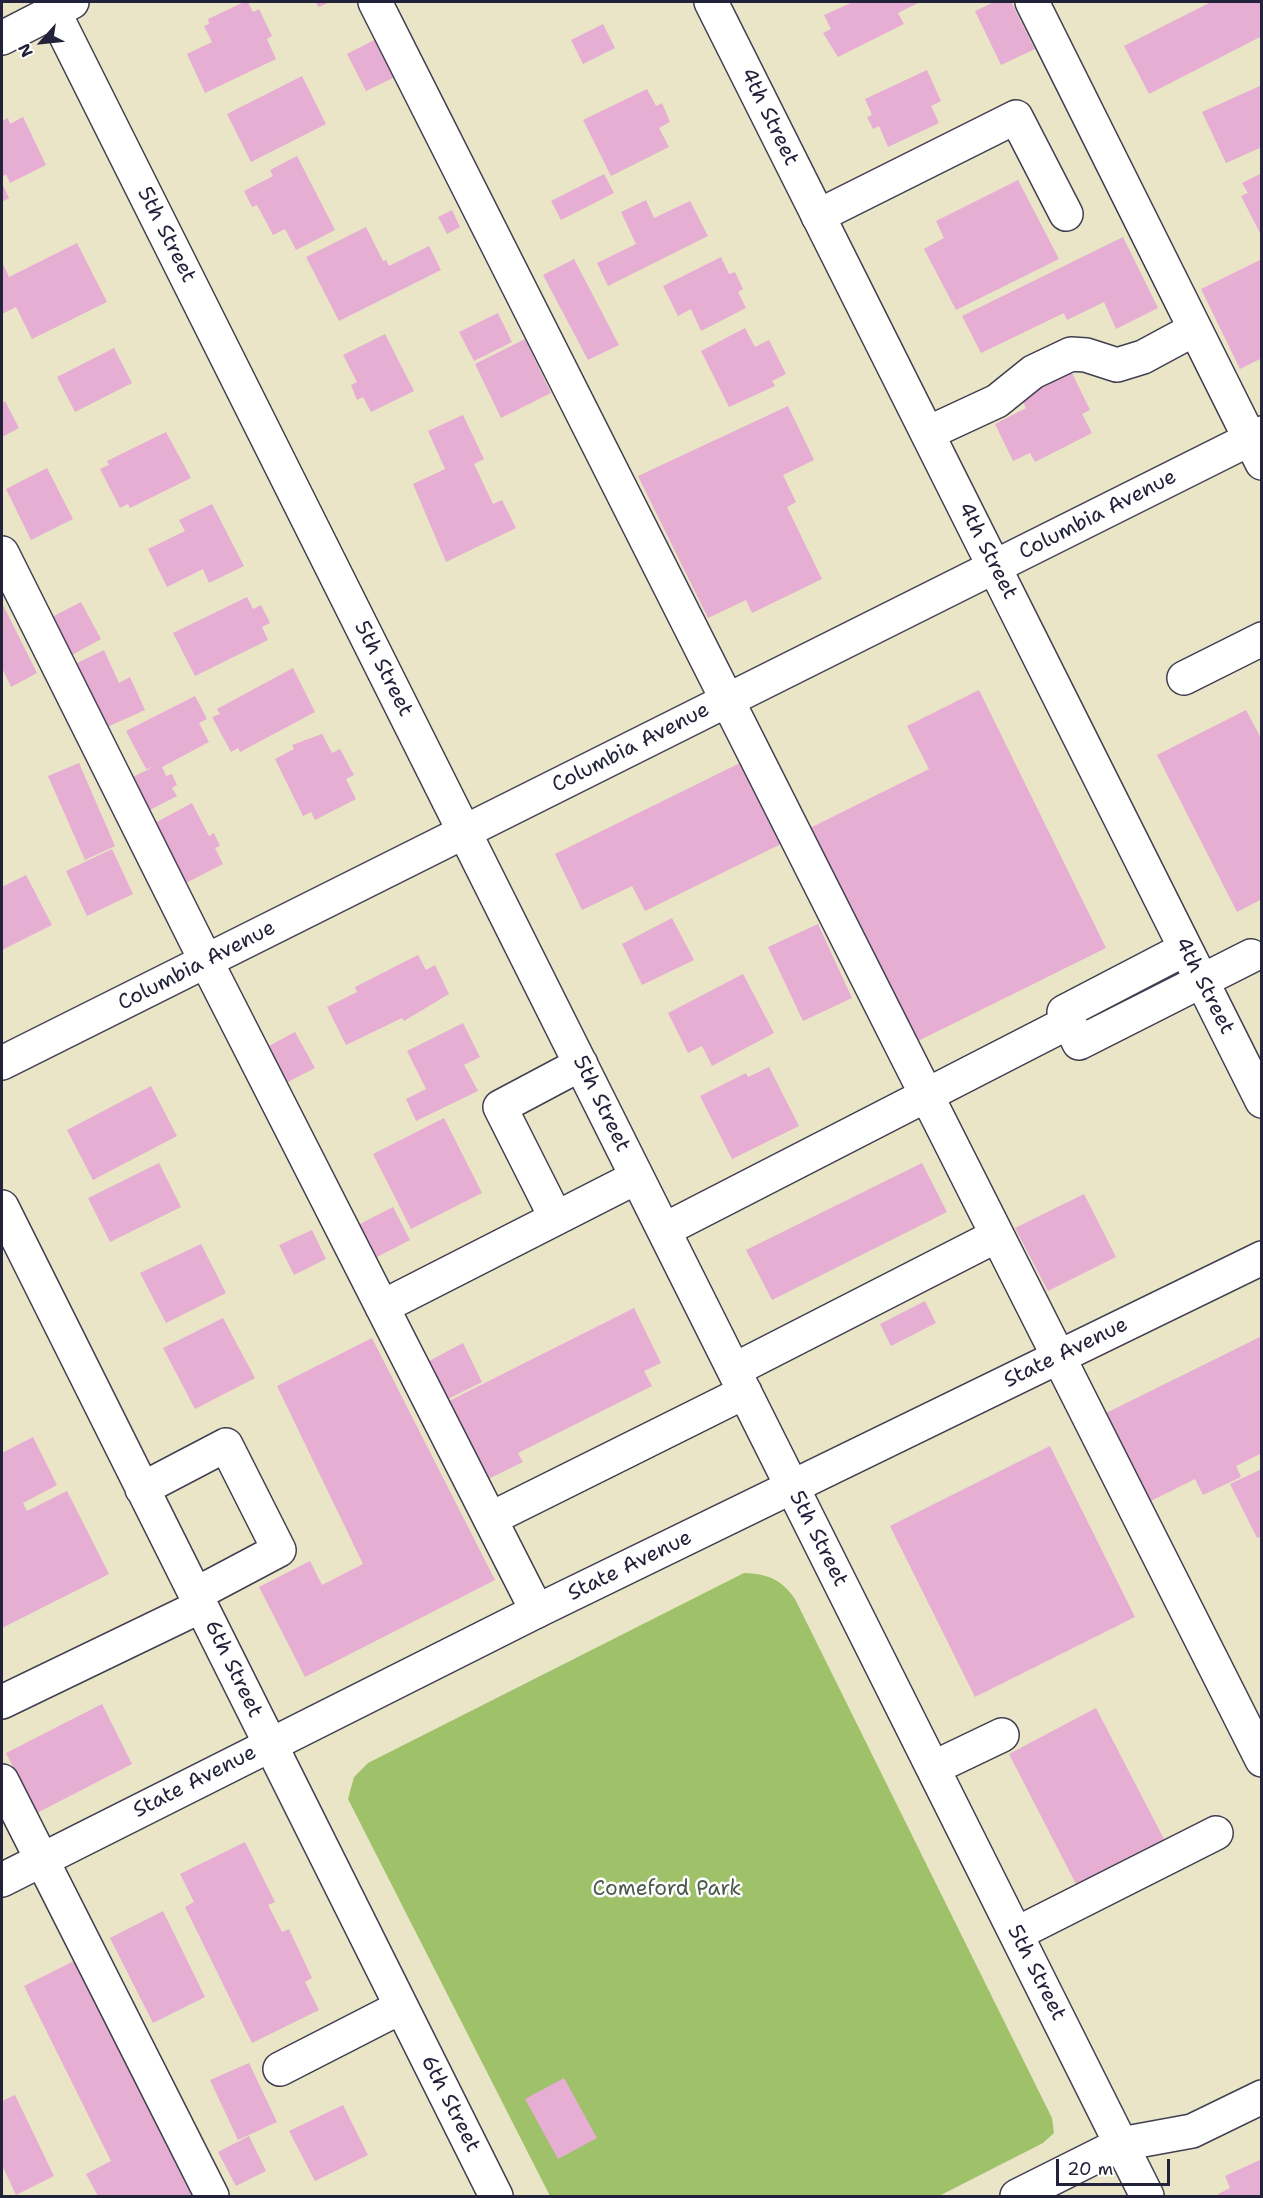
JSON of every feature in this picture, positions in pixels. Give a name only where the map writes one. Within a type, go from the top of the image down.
[{"type":"street","points":[[375,2],[1262,1760]]},
{"type":"street","name":"4th Street","points":[[711,2],[1262,1101]]},
{"type":"street","points":[[1032,2],[1195,329],[1258,445]]},
{"type":"street","points":[[2,38],[64,7]]},
{"type":"street","name":"5th Street","points":[[64,7],[464,832],[1147,2196]]},
{"type":"street","points":[[818,216],[1016,117],[1066,214]]},
{"type":"street","points":[[928,433],[997,401],[1034,372],[1071,354],[1086,355],[1118,365],[1143,357],[1195,329]]},
{"type":"street","name":"Columbia Avenue","points":[[2,1063],[994,567],[1258,445]]},
{"type":"street","points":[[2,553],[206,961],[537,1611]]},
{"type":"street","points":[[1184,678],[1262,639]]},
{"type":"street","points":[[1071,1026],[1185,949]]},
{"type":"street","points":[[664,1230],[925,1095],[1071,1026],[1202,982],[1251,956]]},
{"type":"street","points":[[556,1218],[500,1107],[581,1064]]},
{"type":"street","points":[[382,1307],[637,1177]]},
{"type":"street","name":"6th Street","points":[[2,1206],[496,2196]]},
{"type":"street","points":[[490,1519],[996,1236]]},
{"type":"street","name":"State Avenue","points":[[2,1880],[537,1611],[1262,1258]]},
{"type":"street","points":[[2,1701],[199,1600],[279,1550],[226,1445],[142,1489]]},
{"type":"street","points":[[933,1768],[1002,1735]]},
{"type":"street","points":[[2,1781],[40,1861],[212,2196]]},
{"type":"street","points":[[1016,1934],[1216,1833]]},
{"type":"street","points":[[280,2069],[401,2007]]},
{"type":"street","points":[[1017,2196],[1121,2144],[1192,2131],[1262,2097]]},
{"type":"green space","name":"Comeford Park","points":[[744,1573],[767,1576],[779,1582],[795,1599],[1052,2118],[1054,2133],[1043,2143],[939,2196],[550,2196],[348,1799],[354,1777],[368,1763]]},
{"type":"building","points":[[248,2],[253,12],[259,9],[272,36],[267,39],[276,59],[205,93],[187,54],[212,42],[204,26],[209,24],[208,19]]},
{"type":"building","points":[[315,2],[330,2],[319,7]]},
{"type":"building","points":[[853,2],[920,2],[898,13],[904,24],[838,57],[823,33],[831,29],[824,15]]},
{"type":"building","points":[[994,2],[1011,2],[1035,49],[1001,65],[975,11]]},
{"type":"building","points":[[1211,2],[1262,2],[1262,36],[1149,94],[1124,46]]},
{"type":"building","points":[[603,24],[615,48],[583,64],[571,40]]},
{"type":"building","points":[[376,39],[395,77],[366,91],[347,54]]},
{"type":"building","points":[[927,70],[941,101],[931,106],[939,123],[888,147],[879,126],[873,129],[867,117],[872,115],[865,99]]},
{"type":"building","points":[[302,76],[326,124],[251,162],[227,114]]},
{"type":"building","points":[[1262,85],[1262,147],[1226,163],[1202,112]]},
{"type":"building","points":[[647,89],[656,106],[662,103],[670,122],[659,128],[669,147],[611,176],[583,120]]},
{"type":"building","points":[[23,117],[46,165],[10,183],[6,174],[2,177],[2,121],[8,118],[10,124]]},
{"type":"building","points":[[297,156],[335,230],[296,250],[285,229],[273,235],[257,205],[252,207],[244,191],[273,176],[270,170]]},
{"type":"building","points":[[1262,173],[1262,237],[1241,196],[1248,193],[1242,183]]},
{"type":"building","points":[[604,174],[614,193],[561,220],[551,201]]},
{"type":"building","points":[[1018,180],[1059,259],[956,310],[924,249],[944,238],[936,221]]},
{"type":"building","points":[[2,183],[9,198],[2,202]]},
{"type":"building","points":[[646,200],[654,218],[690,201],[708,236],[608,286],[597,263],[636,244],[621,212]]},
{"type":"building","points":[[452,210],[460,227],[447,234],[438,217]]},
{"type":"building","points":[[366,227],[383,261],[386,260],[389,266],[429,246],[441,270],[339,321],[306,257]]},
{"type":"building","points":[[1123,237],[1158,308],[1116,329],[1104,302],[1067,320],[1064,313],[981,353],[962,316]]},
{"type":"building","points":[[77,243],[107,302],[32,339],[16,307],[2,314],[2,262],[9,277]]},
{"type":"building","points":[[721,257],[729,274],[735,272],[743,289],[738,292],[746,308],[701,331],[691,309],[678,316],[663,286]]},
{"type":"building","points":[[574,259],[619,345],[588,360],[543,275]]},
{"type":"building","points":[[1262,259],[1262,358],[1240,369],[1201,289]]},
{"type":"building","points":[[498,313],[512,342],[474,361],[459,332]]},
{"type":"building","points":[[745,328],[755,347],[769,340],[786,374],[772,381],[775,386],[729,407],[701,351]]},
{"type":"building","points":[[385,334],[414,391],[371,412],[363,397],[357,400],[351,385],[357,382],[343,355]]},
{"type":"building","points":[[525,339],[551,393],[501,418],[475,364]]},
{"type":"building","points":[[114,348],[132,383],[75,412],[57,377]]},
{"type":"building","points":[[1071,371],[1090,410],[1082,414],[1092,433],[1035,462],[1030,453],[1013,461],[995,424],[1026,408],[1020,396]]},
{"type":"building","points":[[5,401],[19,428],[2,437],[2,403]]},
{"type":"building","points":[[788,406],[814,460],[783,475],[796,502],[787,507],[822,579],[752,613],[746,600],[708,618],[638,476]]},
{"type":"building","points":[[463,415],[484,459],[474,464],[493,504],[502,500],[516,528],[446,562],[413,484],[445,469],[428,431]]},
{"type":"building","points":[[166,432],[191,478],[130,508],[128,504],[120,508],[100,469],[109,465],[107,461]]},
{"type":"building","points":[[47,468],[73,519],[31,540],[6,489]]},
{"type":"building","points":[[212,504],[244,566],[209,583],[203,569],[167,587],[148,549],[185,531],[179,520]]},
{"type":"building","points":[[247,597],[253,609],[261,605],[270,623],[262,627],[268,640],[195,676],[173,633]]},
{"type":"building","points":[[81,602],[101,639],[70,656],[50,618]]},
{"type":"building","points":[[2,603],[37,673],[11,687],[2,668]]},
{"type":"building","points":[[104,650],[119,683],[130,677],[145,710],[105,728],[75,664]]},
{"type":"building","points":[[293,668],[315,712],[240,752],[238,748],[231,752],[212,717],[220,714],[217,709]]},
{"type":"building","points":[[979,690],[1106,948],[916,1042],[810,828],[929,769],[907,726]]},
{"type":"building","points":[[195,696],[207,719],[199,723],[209,742],[162,767],[166,776],[172,774],[177,785],[172,788],[177,796],[148,811],[131,778],[153,767],[146,769],[126,731]]},
{"type":"building","points":[[1246,710],[1262,740],[1262,899],[1237,912],[1157,755]]},
{"type":"building","points":[[322,734],[332,753],[340,749],[354,775],[346,779],[356,799],[315,820],[311,812],[303,816],[275,759],[294,749],[292,745]]},
{"type":"building","points":[[744,761],[785,842],[645,911],[632,886],[582,910],[555,854]]},
{"type":"building","points":[[79,763],[115,846],[85,860],[48,776]]},
{"type":"building","points":[[192,803],[209,836],[214,833],[220,846],[215,848],[223,864],[184,884],[153,824]]},
{"type":"building","points":[[112,849],[133,894],[87,916],[66,871]]},
{"type":"building","points":[[26,875],[52,925],[2,950],[2,887]]},
{"type":"building","points":[[672,918],[694,960],[642,985],[622,944]]},
{"type":"building","points":[[818,924],[852,998],[803,1021],[768,947]]},
{"type":"building","points":[[418,955],[426,970],[435,965],[449,994],[404,1021],[402,1018],[346,1045],[327,1007],[357,992],[355,987]]},
{"type":"building","points":[[743,974],[774,1033],[712,1066],[702,1046],[688,1053],[668,1013]]},
{"type":"building","points":[[463,1023],[480,1057],[464,1065],[478,1091],[416,1121],[406,1099],[426,1089],[407,1051]]},
{"type":"building","points":[[295,1032],[315,1068],[286,1083],[267,1047]]},
{"type":"building","points":[[769,1067],[799,1126],[732,1159],[700,1096],[746,1073],[748,1077]]},
{"type":"building","points":[[151,1086],[177,1136],[93,1180],[67,1130]]},
{"type":"building","points":[[444,1118],[482,1193],[411,1229],[373,1154]]},
{"type":"building","points":[[159,1163],[181,1207],[110,1242],[88,1198]]},
{"type":"building","points":[[922,1163],[947,1212],[772,1300],[746,1250]]},
{"type":"building","points":[[1084,1194],[1116,1257],[1048,1291],[1015,1228]]},
{"type":"building","points":[[393,1207],[410,1240],[375,1258],[358,1225]]},
{"type":"building","points":[[312,1230],[326,1259],[294,1275],[279,1245]]},
{"type":"building","points":[[201,1244],[226,1293],[166,1323],[140,1273]]},
{"type":"building","points":[[925,1301],[936,1323],[891,1346],[880,1324]]},
{"type":"building","points":[[634,1308],[661,1363],[644,1371],[652,1386],[518,1453],[523,1462],[482,1482],[443,1404]]},
{"type":"building","points":[[223,1318],[255,1378],[195,1409],[163,1348]]},
{"type":"building","points":[[1262,1336],[1262,1453],[1236,1466],[1241,1477],[1203,1495],[1195,1479],[1147,1503],[1102,1415]]},
{"type":"building","points":[[372,1338],[495,1580],[305,1677],[259,1587],[310,1561],[322,1585],[363,1564],[277,1386]]},
{"type":"building","points":[[463,1343],[482,1382],[446,1400],[427,1362]]},
{"type":"building","points":[[33,1437],[57,1485],[23,1503],[27,1511],[67,1491],[109,1574],[2,1628],[2,1453]]},
{"type":"building","points":[[1050,1446],[1135,1617],[975,1697],[890,1526]]},
{"type":"building","points":[[1262,1469],[1262,1536],[1257,1538],[1230,1484]]},
{"type":"building","points":[[102,1704],[132,1764],[37,1813],[6,1753]]},
{"type":"building","points":[[1096,1708],[1166,1843],[1078,1888],[1009,1754]]},
{"type":"building","points":[[245,1842],[275,1902],[268,1905],[282,1932],[289,1929],[312,1978],[305,1982],[319,2010],[252,2043],[185,1907],[194,1902],[180,1874]]},
{"type":"building","points":[[163,1911],[205,1997],[153,2023],[110,1938]]},
{"type":"building","points":[[76,1960],[195,2196],[98,2196],[86,2174],[111,2161],[24,1986]]},
{"type":"building","points":[[249,2063],[277,2122],[238,2140],[210,2080]]},
{"type":"building","points":[[564,2078],[597,2138],[558,2159],[525,2099]]},
{"type":"building","points":[[15,2095],[54,2176],[16,2195],[2,2165],[2,2101]]},
{"type":"building","points":[[343,2105],[368,2155],[315,2181],[289,2131]]},
{"type":"building","points":[[249,2136],[266,2171],[236,2186],[218,2152]]},
{"type":"building","points":[[1262,2159],[1262,2196],[1219,2196],[1218,2194],[1230,2188],[1225,2176]]}]
